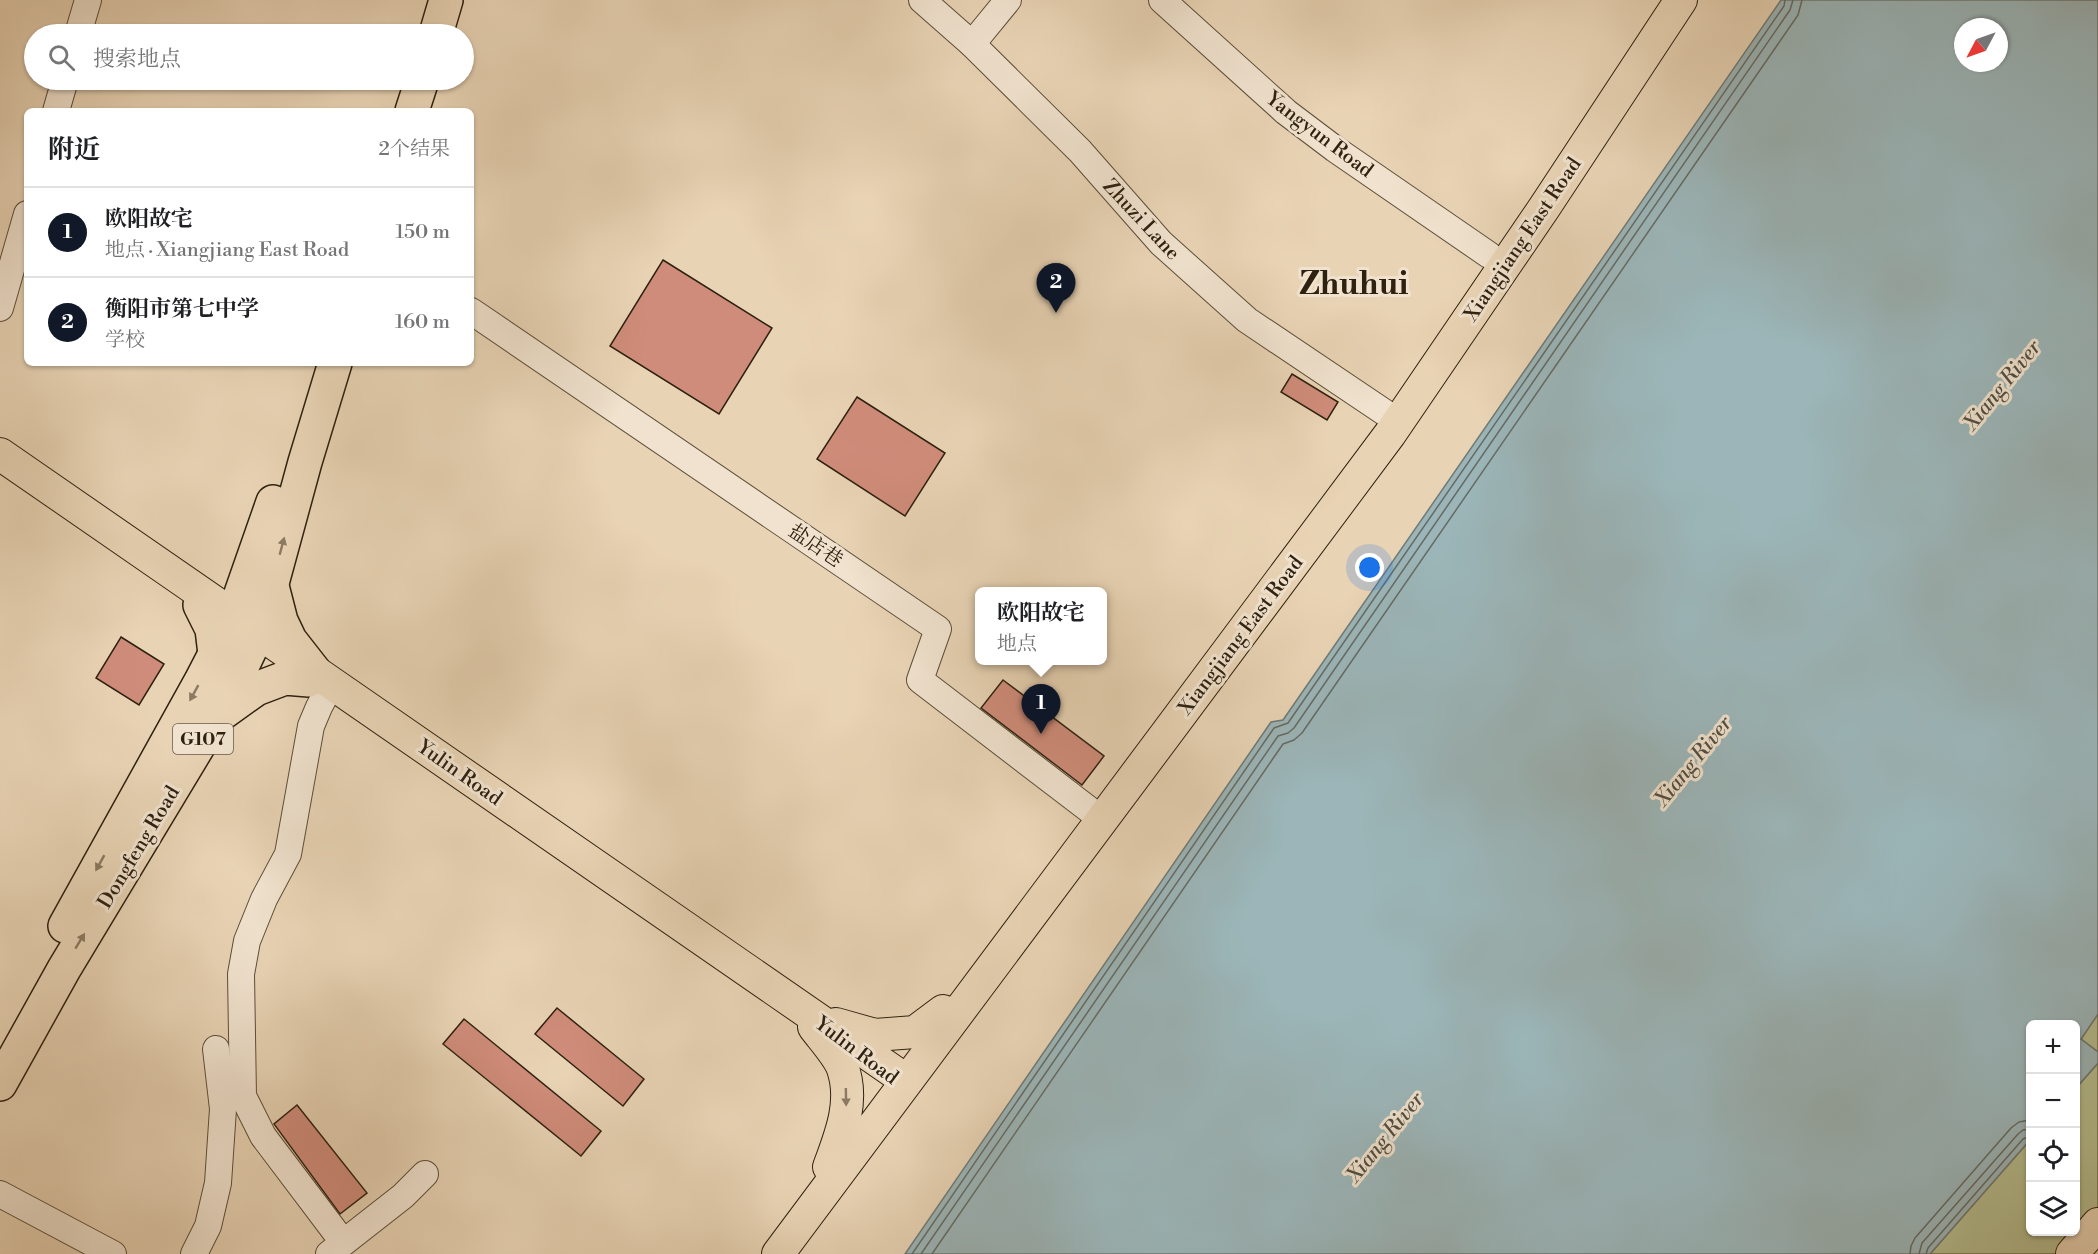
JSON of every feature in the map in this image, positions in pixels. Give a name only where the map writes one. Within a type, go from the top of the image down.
[{"type":"highway","points":[[418,24],[426,0]]},
{"type":"highway","points":[[439,24],[446,0]]},
{"type":"highway","points":[[393,108],[399,90]]},
{"type":"highway","points":[[413,108],[419,90]]},
{"type":"highway","name":"Dongfeng Road","points":[[260,579],[284,471],[315,366]]},
{"type":"highway","name":"Dongfeng Road","points":[[0,1084],[64,969],[226,700],[244,629],[260,579],[305,462],[334,366]]},
{"type":"highway","points":[[215,654],[212,629],[202,600],[260,579],[290,640],[317,681]]},
{"type":"highway","name":"Dongfeng Road","points":[[0,1041],[215,654],[244,629]]},
{"type":"highway","points":[[214,719],[256,689],[285,678],[317,681]]},
{"type":"main road","name":"Xiangjiang East Road","points":[[778,1254],[944,1011],[1384,412],[1660,0]]},
{"type":"main road","name":"Xiangjiang East Road","points":[[765,1254],[829,1167],[898,1080],[1390,434],[1537,218],[1681,0]]},
{"type":"main road","name":"Yulin Road","points":[[0,454],[317,681],[898,1080]]},
{"type":"main road","name":"Yulin Road","points":[[0,467],[202,600]]},
{"type":"main road","points":[[816,1023],[875,1035],[915,1032],[944,1011]]},
{"type":"main road","points":[[816,1023],[842,1065],[848,1097],[842,1132],[829,1167]]},
{"type":"main road","points":[[2072,1254],[2098,1224]]},
{"type":"street","points":[[81,24],[88,0]]},
{"type":"street","name":"Zhuzi Lane","points":[[922,0],[972,45],[1080,151],[1161,243],[1247,320],[1384,412]]},
{"type":"street","points":[[972,45],[1008,0]]},
{"type":"street","name":"Yangyun Road","points":[[1162,0],[1286,112],[1335,149],[1489,255]]},
{"type":"street","points":[[57,108],[62,90]]},
{"type":"street","points":[[0,308],[24,224]]},
{"type":"street","name":"盐店巷","points":[[474,313],[938,629],[920,680],[1091,811]]},
{"type":"street","points":[[317,681],[318,706],[311,726],[288,854],[264,899],[248,941],[241,974],[243,1096],[263,1136],[336,1248],[403,1196],[425,1174]]},
{"type":"street","points":[[194,1254],[208,1226],[218,1183],[223,1109],[216,1049]]},
{"type":"street","points":[[0,1194],[113,1254]]},
{"type":"green space","points":[[2098,1014],[2098,1052],[2081,1039]]},
{"type":"green space","points":[[2098,1063],[2098,1208],[2080,1228],[2080,1128],[2080,1083]]},
{"type":"green space","points":[[2026,1145],[2026,1236],[2073,1236],[2057,1254],[1930,1254]]},
{"type":"water","name":"Xiang River","points":[[1781,0],[2098,0],[2098,1014],[2081,1039],[2098,1052],[2098,1063],[2080,1083],[2080,1020],[2026,1020],[2026,1145],[1930,1254],[905,1254],[1271,722],[1283,720]]},
{"type":"building","points":[[663,260],[772,328],[719,414],[610,346]]},
{"type":"building","points":[[1292,374],[1338,402],[1327,420],[1281,392]]},
{"type":"building","points":[[857,397],[945,453],[905,516],[817,459]]},
{"type":"building","points":[[121,637],[164,664],[139,705],[96,678]]},
{"type":"building","points":[[1003,680],[1104,756],[1082,785],[981,708]]},
{"type":"building","points":[[557,1008],[644,1079],[623,1106],[535,1034]]},
{"type":"building","points":[[464,1019],[601,1131],[581,1156],[443,1044]]},
{"type":"building","points":[[297,1105],[367,1193],[340,1214],[274,1124]]},
{"type":"place","name":"衡阳市第七中学","points":[[1056,313]]},
{"type":"place","name":"欧阳故宅","points":[[1041,734]]},
{"type":"district","name":"Zhuhui","points":[[1354,283]]}]
